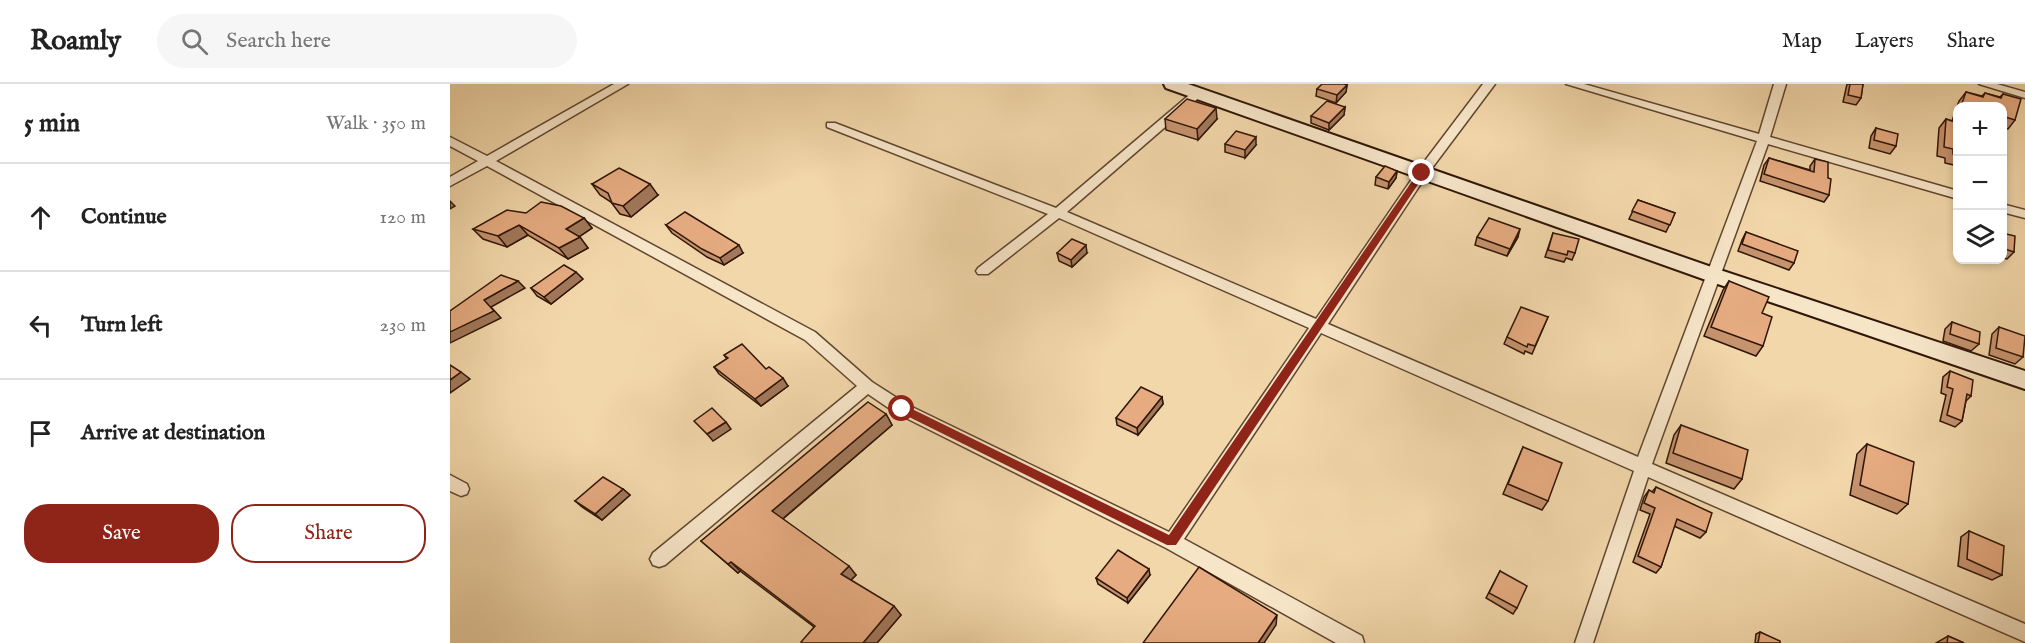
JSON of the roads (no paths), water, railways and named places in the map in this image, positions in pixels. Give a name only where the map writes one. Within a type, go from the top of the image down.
[{"type":"main road","points":[[1172,84],[1713,275],[2025,380]]},
{"type":"street","points":[[450,182],[622,84]]},
{"type":"street","points":[[1172,542],[1422,173],[1489,84]]},
{"type":"street","points":[[1572,84],[1763,141],[1953,194]]},
{"type":"street","points":[[1584,643],[1642,466],[1763,141],[1780,84]]},
{"type":"street","points":[[1984,84],[2025,95]]},
{"type":"street","points":[[983,271],[1024,237],[1058,213],[1198,93]]},
{"type":"street","points":[[831,125],[1058,213],[2025,633]]},
{"type":"street","points":[[450,141],[810,336],[867,386],[902,409],[1172,542],[1355,643]]},
{"type":"street","points":[[2007,209],[2025,214]]},
{"type":"street","points":[[659,559],[867,386]]}]
